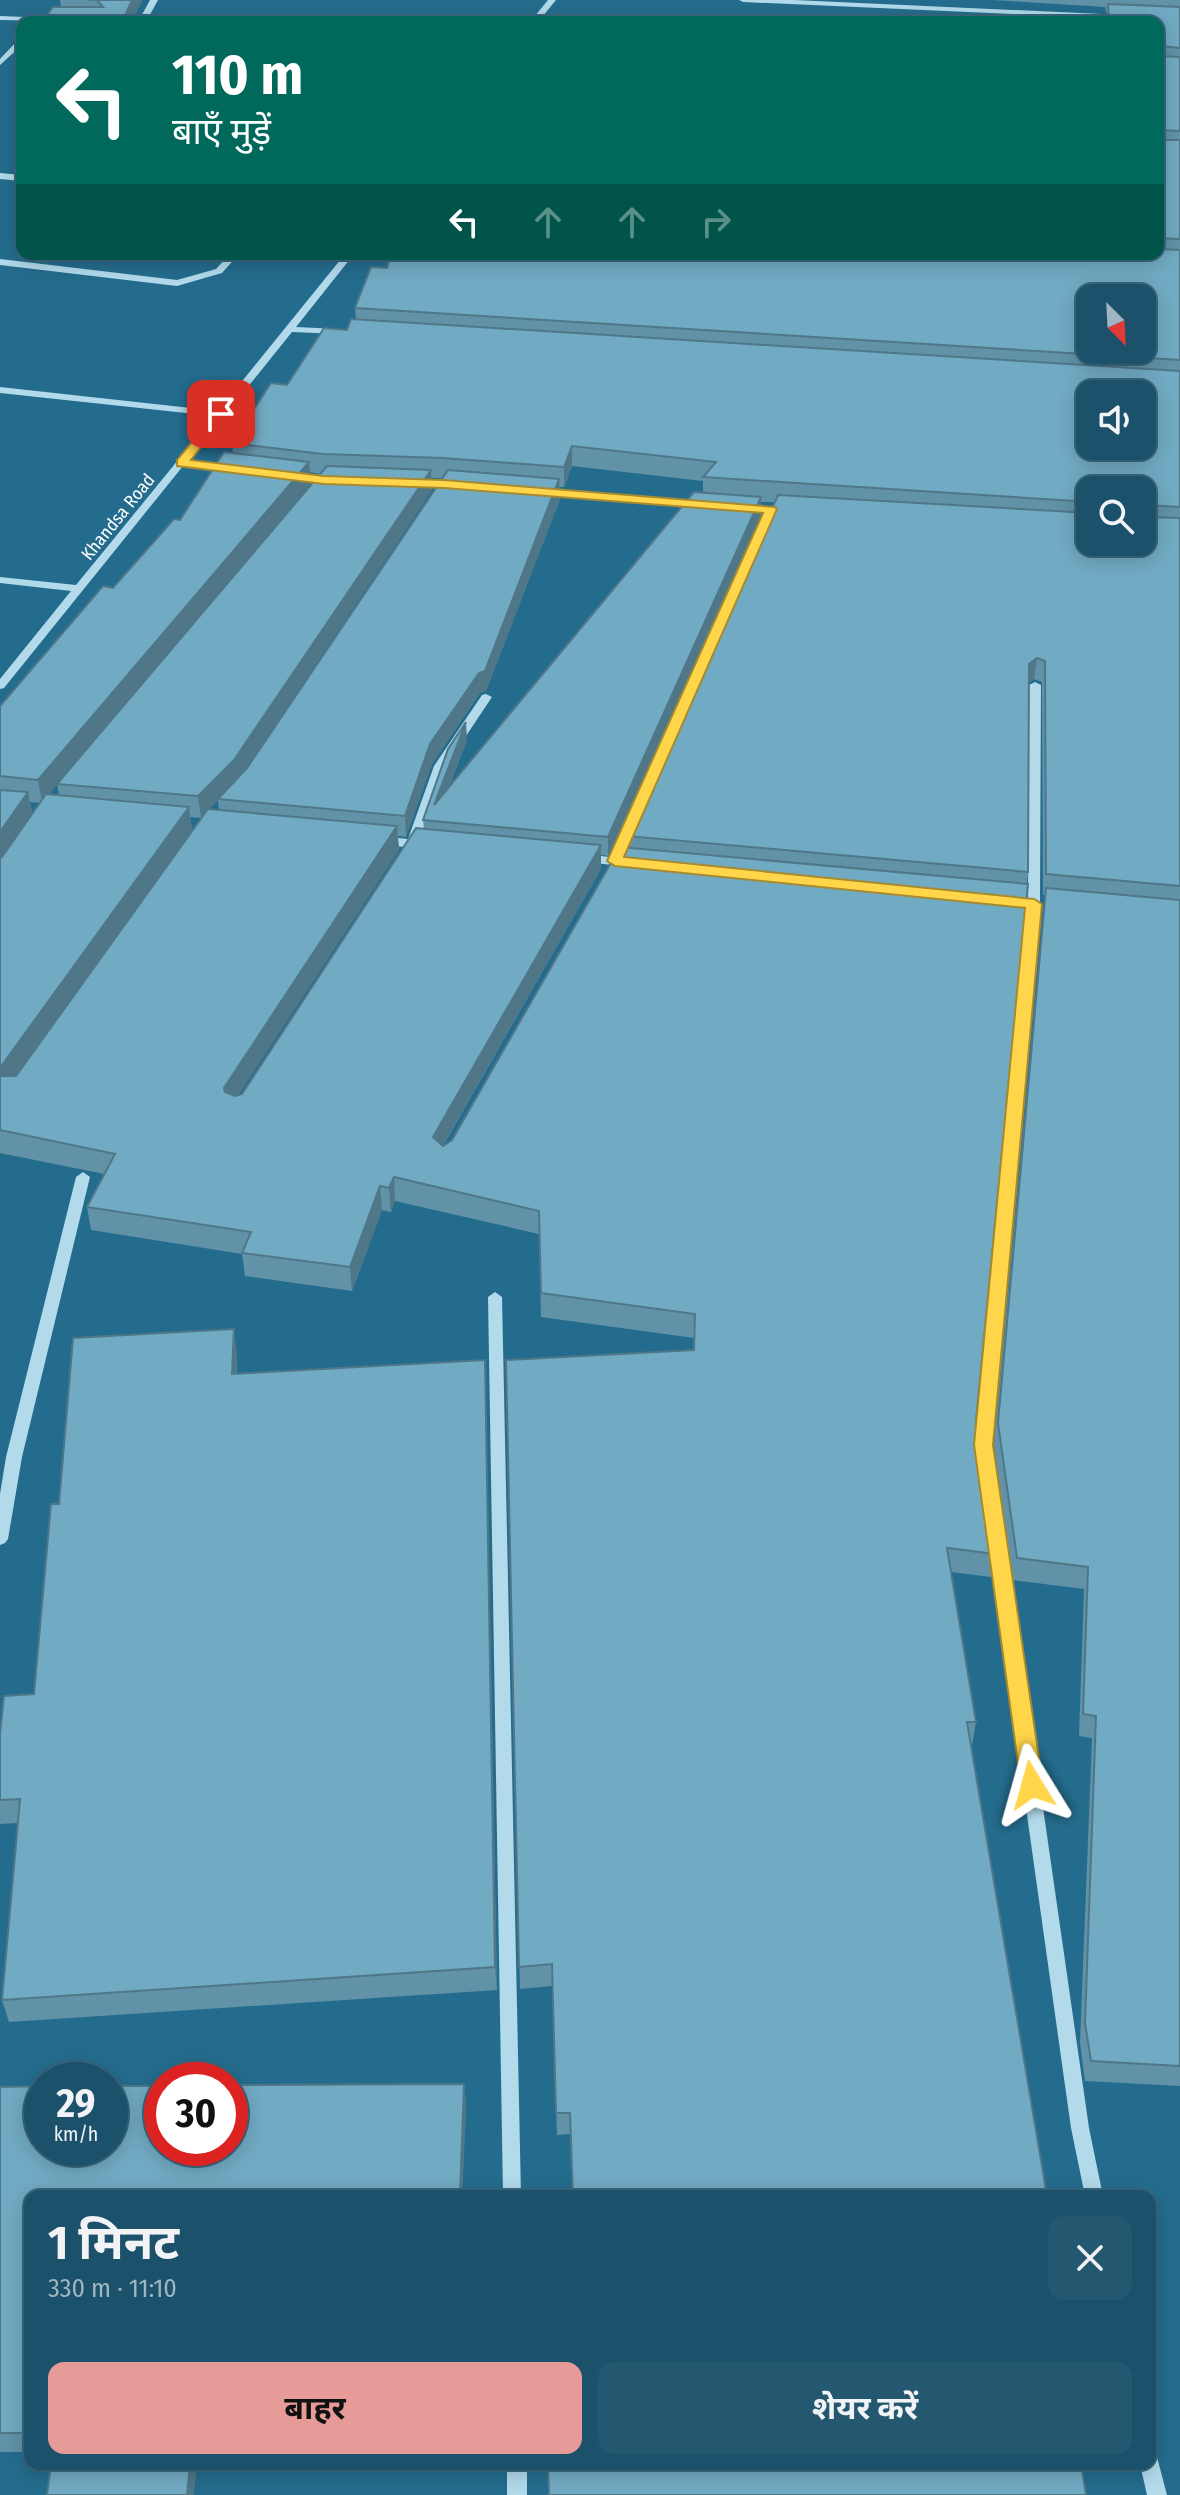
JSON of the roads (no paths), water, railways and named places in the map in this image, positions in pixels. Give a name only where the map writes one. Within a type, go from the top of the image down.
[{"type":"street","points":[[539,16],[552,0]]},
{"type":"street","points":[[743,0],[1090,16]]},
{"type":"street","points":[[0,63],[16,47]]},
{"type":"street","points":[[0,262],[177,283],[219,271],[229,260]]},
{"type":"street","name":"Khandsa Road","points":[[0,686],[345,260]]},
{"type":"street","points":[[289,329],[352,333]]},
{"type":"street","points":[[0,390],[221,414]]},
{"type":"street","points":[[182,463],[245,470]]},
{"type":"street","points":[[522,490],[724,506]]},
{"type":"street","points":[[755,508],[787,510]]},
{"type":"street","points":[[607,875],[771,509]]},
{"type":"street","points":[[0,580],[80,589]]},
{"type":"street","points":[[1035,685],[1033,903],[983,1445],[1080,2128],[1093,2190]]},
{"type":"street","points":[[405,856],[413,843],[440,766],[486,697]]},
{"type":"street","points":[[365,839],[444,846]]},
{"type":"street","points":[[568,857],[646,864]]},
{"type":"street","points":[[0,1539],[14,1457],[83,1177]]},
{"type":"street","points":[[495,1297],[512,2190]]},
{"type":"street","points":[[517,2470],[517,2495]]},
{"type":"street","points":[[1151,2470],[1157,2495]]}]
